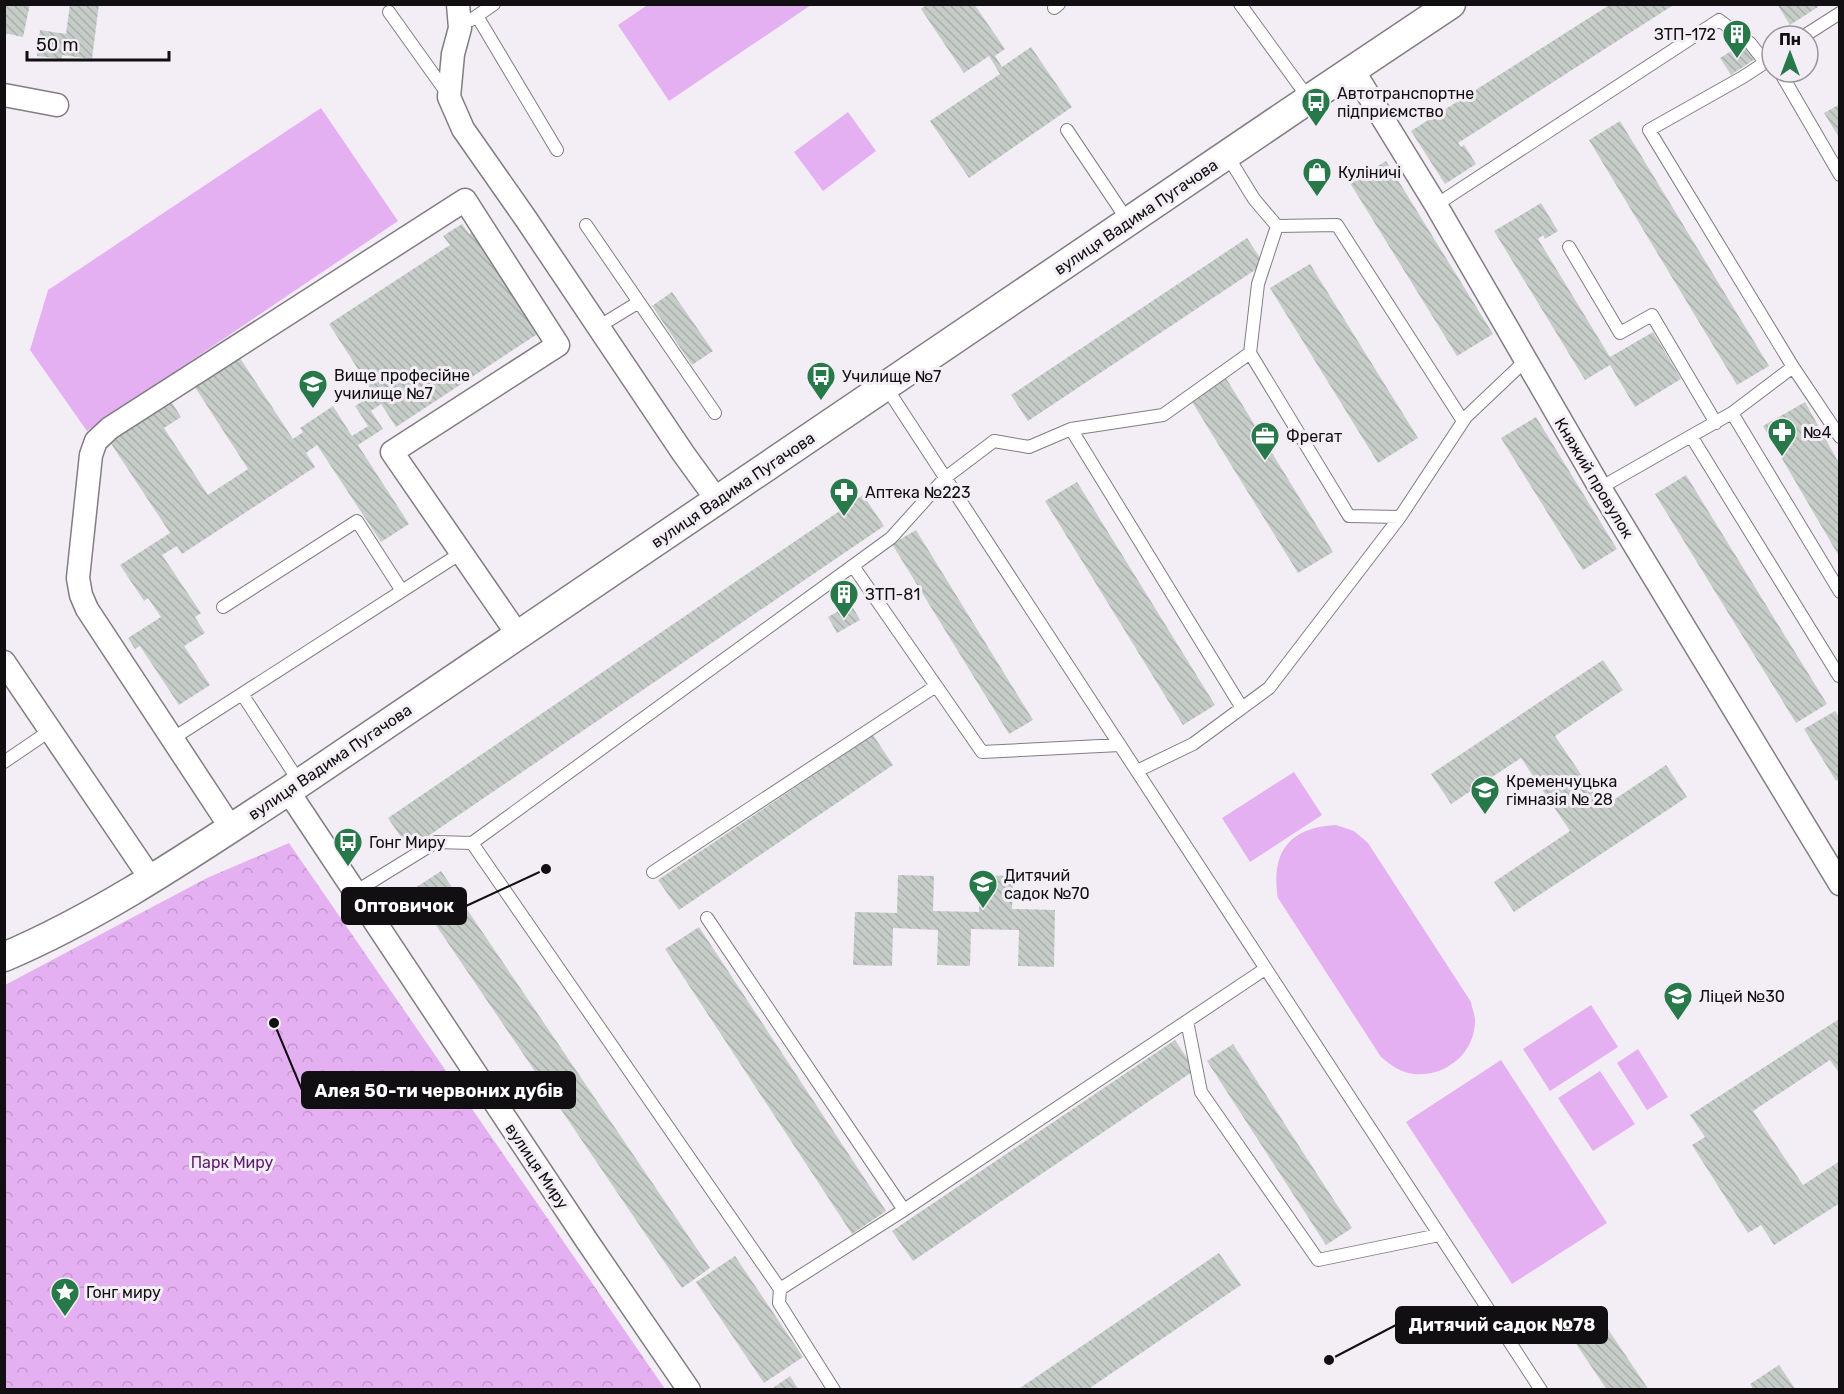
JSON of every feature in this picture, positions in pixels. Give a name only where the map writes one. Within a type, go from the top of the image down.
[{"type":"street","name":"вулиця Вадима Пугачова","points":[[4,957],[98,910],[151,879],[294,787],[1451,4]]},
{"type":"street","points":[[465,16],[453,54],[449,97],[463,129],[717,500]]},
{"type":"street","name":"Княжий провулок","points":[[1353,70],[1436,205],[1599,488],[1839,884]]},
{"type":"street","points":[[4,95],[57,105]]},
{"type":"street","points":[[231,828],[87,609],[81,595],[78,578],[91,455],[96,441],[110,428],[465,200],[558,345],[392,452],[518,635]]},
{"type":"street","points":[[4,662],[151,879]]},
{"type":"street","name":"вулиця Миру","points":[[294,787],[355,892],[580,1231],[689,1389]]},
{"type":"lane","points":[[494,4],[465,16],[557,150]]},
{"type":"lane","points":[[1240,4],[1309,99]]},
{"type":"lane","points":[[390,12],[449,97]]},
{"type":"lane","points":[[1820,25],[1839,13]]},
{"type":"lane","points":[[1436,205],[1719,20],[1760,51]]},
{"type":"lane","points":[[1760,66],[1649,130],[1793,367],[1839,437]]},
{"type":"lane","points":[[1787,84],[1839,175]]},
{"type":"lane","points":[[1067,130],[1129,222]]},
{"type":"lane","points":[[1227,155],[1254,199],[1277,226]]},
{"type":"lane","points":[[586,225],[715,412]]},
{"type":"lane","points":[[1277,226],[1337,225],[1463,422]]},
{"type":"lane","points":[[1277,226],[1258,284],[1250,353],[1349,516],[1400,517]]},
{"type":"lane","points":[[1569,247],[1620,333],[1652,315],[1716,423]]},
{"type":"lane","points":[[598,327],[639,302]]},
{"type":"lane","points":[[355,892],[436,842],[472,843],[891,538],[945,478],[994,441],[1029,447],[1071,429],[1163,415],[1250,353]]},
{"type":"lane","points":[[1137,771],[1193,744],[1269,688],[1400,517],[1463,422],[1525,361]]},
{"type":"lane","points":[[1599,488],[1716,423],[1793,367]]},
{"type":"lane","points":[[886,387],[1541,1389]]},
{"type":"lane","points":[[1732,413],[1839,592]]},
{"type":"lane","points":[[1071,429],[1242,708]]},
{"type":"lane","points":[[1691,436],[1839,676]]},
{"type":"lane","points":[[223,607],[357,521],[402,591]]},
{"type":"lane","points":[[172,739],[461,553]]},
{"type":"lane","points":[[853,566],[982,752],[1120,745]]},
{"type":"lane","points":[[653,872],[936,686]]},
{"type":"lane","points":[[242,694],[294,787]]},
{"type":"lane","points":[[4,762],[51,730]]},
{"type":"lane","points":[[472,843],[780,1289],[779,1303],[834,1389]]},
{"type":"lane","points":[[707,918],[904,1210]]},
{"type":"lane","points":[[780,1289],[904,1210],[1265,969]]},
{"type":"lane","points":[[1187,1021],[1201,1092],[1318,1260],[1439,1235]]},
{"type":"green space","points":[[649,4],[811,5],[669,101],[618,25]]},
{"type":"green space","points":[[321,108],[398,221],[87,431],[30,350],[48,290]]},
{"type":"green space","points":[[848,112],[876,151],[823,191],[794,152]]},
{"type":"green space","points":[[1294,772],[1322,815],[1250,862],[1222,818]]},
{"type":"green space","points":[[1336,825],[1354,831],[1368,843],[1471,1002],[1475,1016],[1474,1033],[1464,1053],[1447,1067],[1426,1074],[1414,1074],[1396,1068],[1381,1057],[1278,898],[1277,867],[1287,845],[1306,831]]},
{"type":"green space","name":"Парк Миру","points":[[289,843],[665,1389],[5,1389],[5,985],[207,878]]},
{"type":"green space","points":[[1591,1005],[1618,1047],[1550,1091],[1523,1049]]},
{"type":"green space","points":[[1638,1049],[1668,1097],[1647,1110],[1617,1063]]},
{"type":"green space","points":[[1501,1060],[1607,1223],[1512,1284],[1406,1122]]},
{"type":"green space","points":[[1600,1071],[1635,1124],[1593,1151],[1558,1098]]},
{"type":"building","points":[[4,4],[30,4],[23,37],[4,33]]},
{"type":"building","points":[[70,4],[99,4],[92,59],[62,55],[62,59],[37,56],[40,30],[66,34]]},
{"type":"building","points":[[928,4],[974,4],[1005,49],[995,56],[1002,67],[1031,47],[1072,107],[969,178],[930,121],[1000,74],[989,56],[964,73],[921,9]]},
{"type":"building","points":[[1611,4],[1675,4],[1458,143],[1461,147],[1464,145],[1476,164],[1445,184],[1411,131]]},
{"type":"building","points":[[1777,4],[1817,4],[1818,7],[1789,24]]},
{"type":"building","name":"ЗТП-172","points":[[1744,43],[1755,59],[1731,75],[1720,58]]},
{"type":"building","points":[[1840,104],[1840,139],[1824,113]]},
{"type":"building","points":[[1620,121],[1769,366],[1737,385],[1589,140]]},
{"type":"building","points":[[1386,161],[1493,334],[1457,356],[1350,183]]},
{"type":"building","points":[[1541,203],[1558,231],[1545,239],[1543,235],[1538,239],[1610,357],[1653,332],[1681,379],[1635,407],[1610,365],[1585,380],[1494,231]]},
{"type":"building","name":"Вище професійне училище №7","points":[[462,224],[469,234],[475,230],[542,331],[396,427],[381,404],[371,411],[383,429],[358,445],[409,524],[381,542],[317,445],[306,453],[315,467],[182,554],[177,546],[162,555],[201,613],[195,617],[205,633],[184,646],[210,685],[179,705],[140,646],[135,649],[128,638],[161,617],[148,598],[144,601],[120,565],[170,533],[108,439],[169,398],[181,417],[164,428],[208,495],[248,469],[193,384],[238,355],[293,439],[303,432],[300,428],[333,406],[352,436],[368,426],[355,406],[374,394],[329,324],[450,245],[443,236]]},
{"type":"building","points":[[1247,238],[1264,264],[1028,421],[1011,395]]},
{"type":"building","points":[[1310,264],[1418,438],[1378,463],[1270,288]]},
{"type":"building","points":[[672,292],[713,351],[692,365],[652,306]]},
{"type":"building","points":[[1224,375],[1333,552],[1298,573],[1189,397]]},
{"type":"building","points":[[1805,402],[1840,465],[1840,558],[1763,426]]},
{"type":"building","points":[[1536,417],[1617,549],[1583,570],[1501,438]]},
{"type":"building","points":[[1686,475],[1827,704],[1796,723],[1655,494]]},
{"type":"building","points":[[1077,482],[1215,705],[1183,725],[1045,501]]},
{"type":"building","points":[[863,495],[884,526],[409,849],[388,818]]},
{"type":"building","points":[[916,530],[1033,720],[1009,734],[892,544]]},
{"type":"building","name":"ЗТП-81","points":[[851,604],[860,620],[837,633],[828,617]]},
{"type":"building","points":[[1603,660],[1623,690],[1555,736],[1603,807],[1666,765],[1687,797],[1514,912],[1494,882],[1570,831],[1521,758],[1451,804],[1431,774]]},
{"type":"building","points":[[1835,711],[1840,718],[1840,779],[1836,781],[1804,729]]},
{"type":"building","points":[[873,735],[893,765],[679,910],[658,880]]},
{"type":"building","points":[[441,871],[710,1268],[682,1288],[412,890]]},
{"type":"building","points":[[898,875],[934,876],[933,911],[979,912],[980,875],[1013,876],[1012,909],[1055,910],[1054,967],[1018,966],[1019,930],[971,929],[970,966],[937,965],[938,930],[893,928],[892,966],[853,965],[855,912],[897,913]]},
{"type":"building","points":[[699,927],[886,1211],[852,1234],[665,949]]},
{"type":"building","points":[[1839,1019],[1840,1074],[1830,1060],[1753,1111],[1803,1185],[1840,1161],[1840,1203],[1774,1245],[1761,1225],[1748,1233],[1692,1145],[1705,1137],[1690,1115]]},
{"type":"building","points":[[1175,1040],[1195,1070],[913,1261],[892,1231]]},
{"type":"building","points":[[1233,1044],[1352,1228],[1326,1245],[1207,1061]]},
{"type":"building","points":[[1219,1253],[1241,1285],[1087,1390],[1017,1390]]},
{"type":"building","points":[[735,1256],[803,1357],[764,1383],[696,1282]]},
{"type":"building","points":[[1593,1307],[1649,1390],[1607,1390],[1564,1326]]},
{"type":"building","points":[[1779,1365],[1796,1390],[1754,1390],[1750,1384]]},
{"type":"building","points":[[790,1376],[799,1390],[770,1390]]},
{"type":"place","name":"ЗТП-172","points":[[1737,60]]},
{"type":"place","name":"Автотранспортне підприємство","points":[[1316,128]]},
{"type":"place","name":"Куліничі","points":[[1317,198]]},
{"type":"place","name":"Училище №7","points":[[821,402]]},
{"type":"place","name":"Вище професійне училище №7","points":[[313,410]]},
{"type":"place","name":"№4","points":[[1782,458]]},
{"type":"place","name":"Фрегат","points":[[1265,462]]},
{"type":"place","name":"Аптека №223","points":[[844,518]]},
{"type":"place","name":"ЗТП-81","points":[[844,620]]},
{"type":"place","name":"Кременчуцька гімназія № 28","points":[[1485,816]]},
{"type":"place","name":"Гонг Миру","points":[[348,868]]},
{"type":"place","name":"Оптовичок","points":[[546,869]]},
{"type":"place","name":"Дитячий садок №70","points":[[983,910]]},
{"type":"place","name":"Ліцей №30","points":[[1678,1022]]},
{"type":"place","name":"Алея 50-ти червоних дубів","points":[[274,1023]]},
{"type":"place","name":"Гонг миру","points":[[65,1318]]},
{"type":"place","name":"Дитячий садок №78","points":[[1329,1360]]}]
